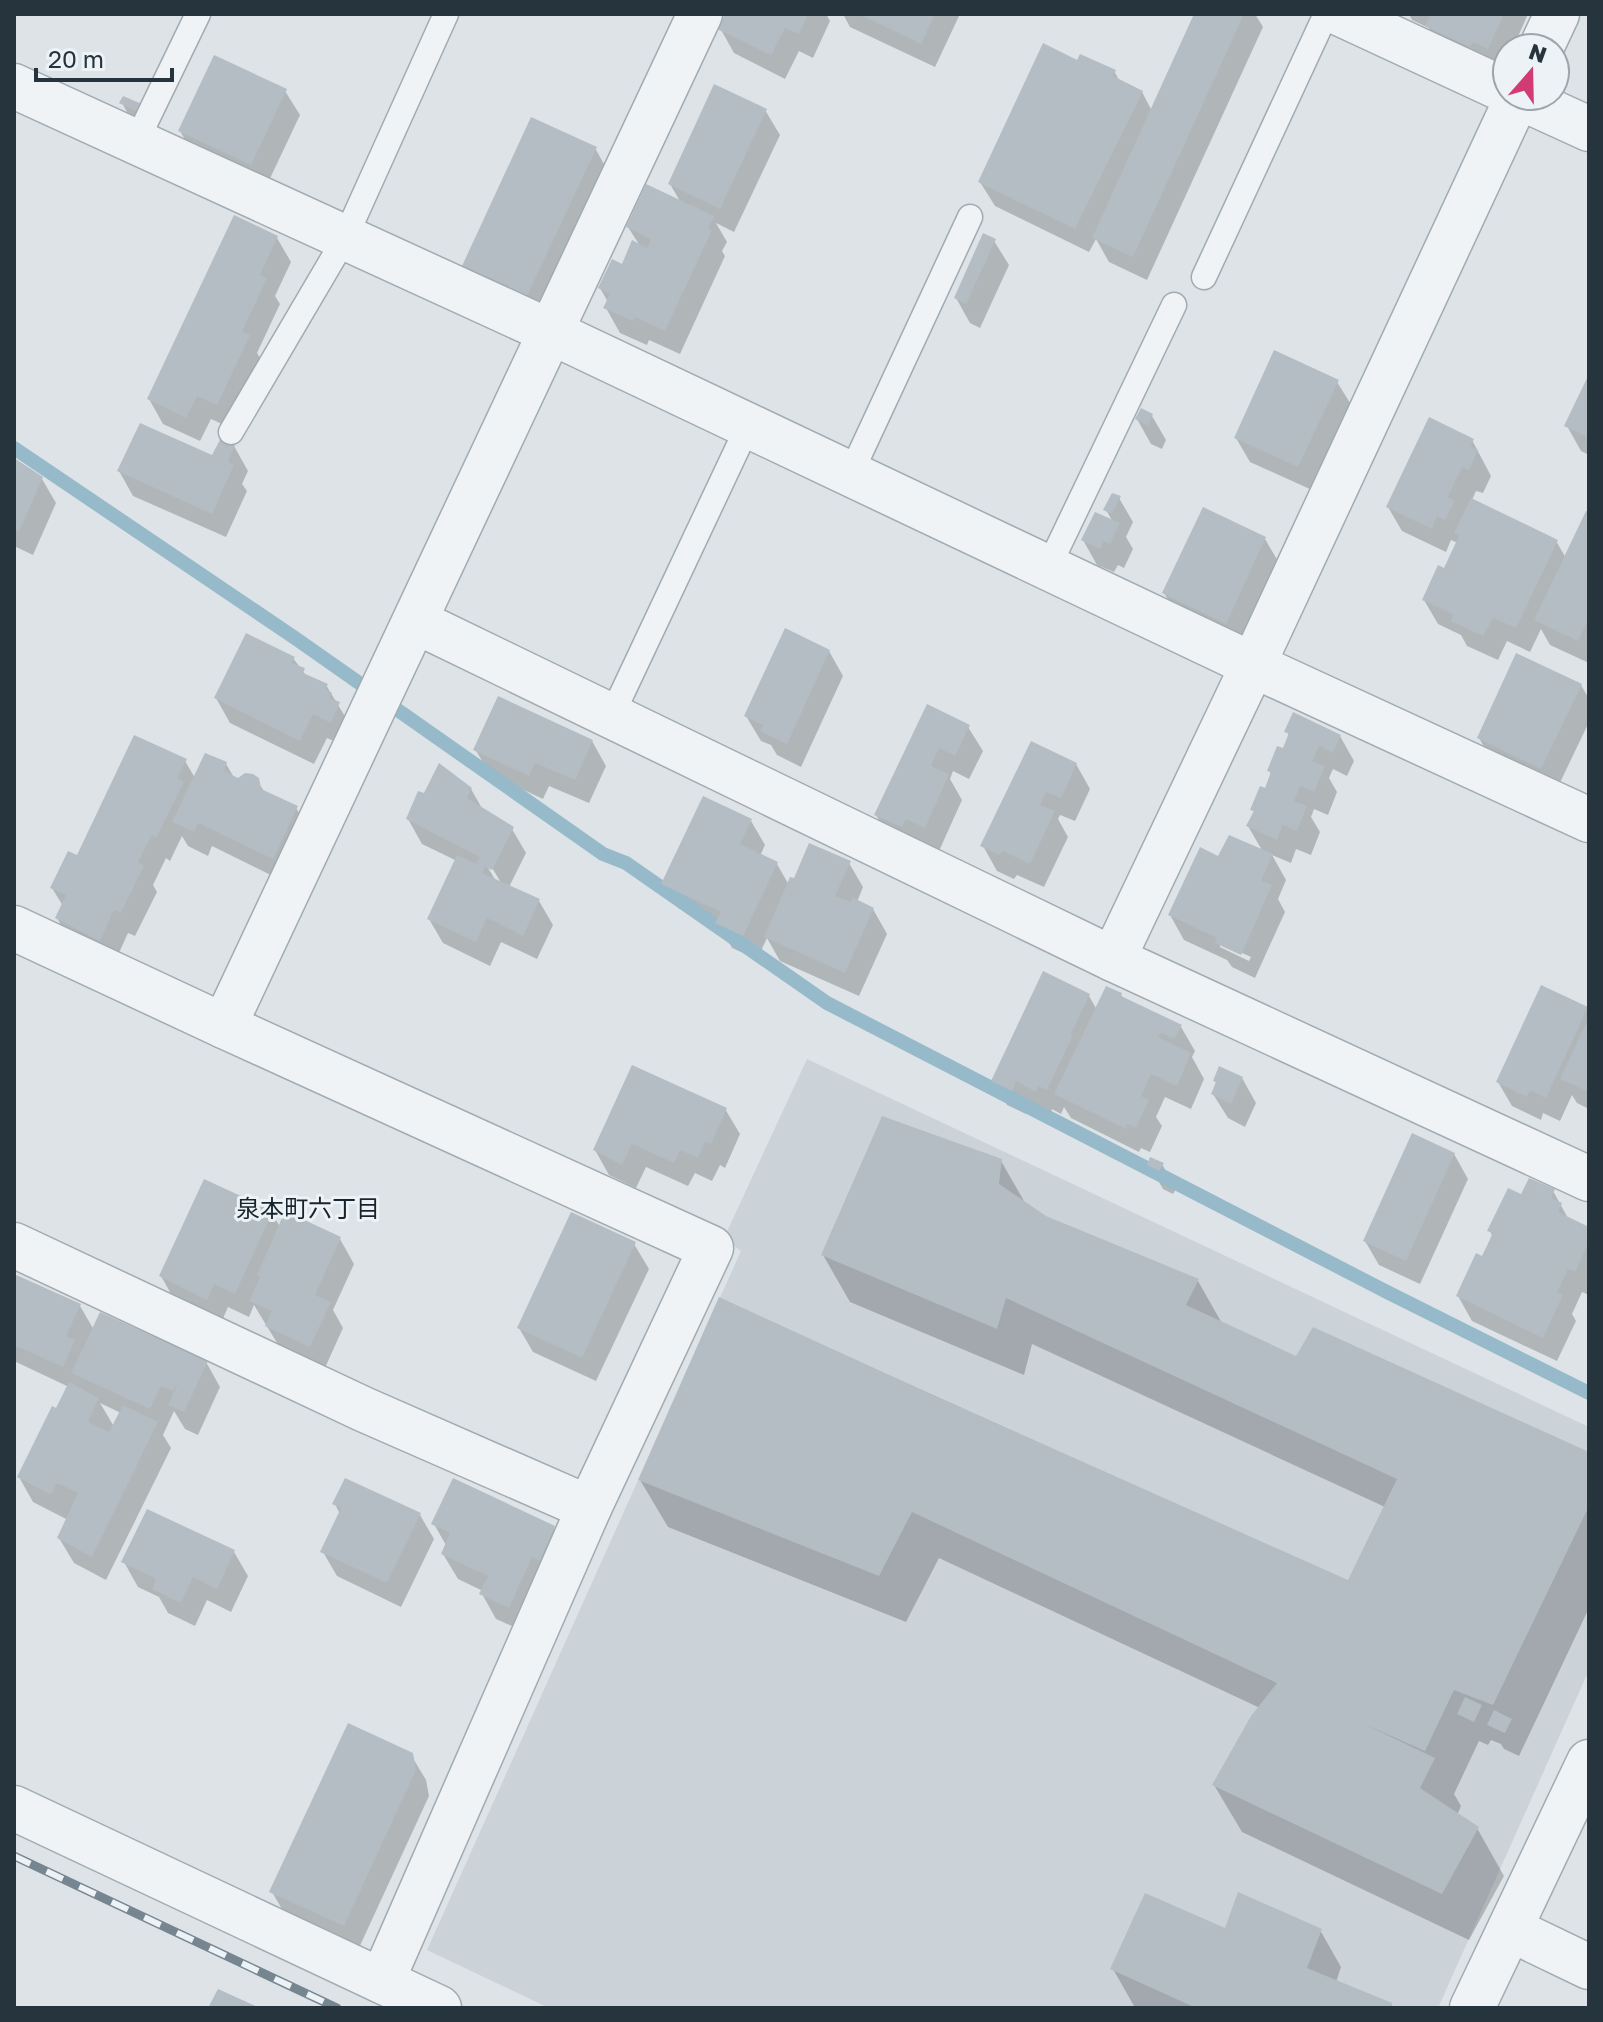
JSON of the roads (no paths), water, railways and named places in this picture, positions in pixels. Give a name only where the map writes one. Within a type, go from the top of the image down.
[{"type":"street","points":[[224,1026],[700,14]]},
{"type":"street","points":[[1341,14],[1491,84]]},
{"type":"street","points":[[14,86],[551,332],[1253,665],[1589,820]]},
{"type":"street","points":[[1113,959],[1511,112]]},
{"type":"street","points":[[1552,112],[1589,129]]},
{"type":"street","points":[[415,621],[1113,959],[1589,1179]]},
{"type":"street","points":[[14,928],[711,1248],[589,1508],[382,1981]]},
{"type":"street","points":[[14,1245],[363,1409],[589,1508]]},
{"type":"street","points":[[1472,2008],[1589,1762]]},
{"type":"street","points":[[14,1808],[439,2008]]},
{"type":"street","points":[[1510,1929],[1589,1967]]},
{"type":"lane","points":[[136,142],[198,14]]},
{"type":"lane","points":[[231,432],[345,238],[446,14]]},
{"type":"lane","points":[[1204,277],[1326,14]]},
{"type":"lane","points":[[850,475],[970,217]]},
{"type":"lane","points":[[1048,568],[1174,305]]},
{"type":"lane","points":[[611,717],[748,426]]},
{"type":"waterway","points":[[14,448],[295,638],[603,854],[626,863],[827,1003],[1589,1393]]},
{"type":"railway","points":[[14,1856],[337,2008]]},
{"type":"district","name":"泉本町六丁目","points":[[308,1207]]}]
